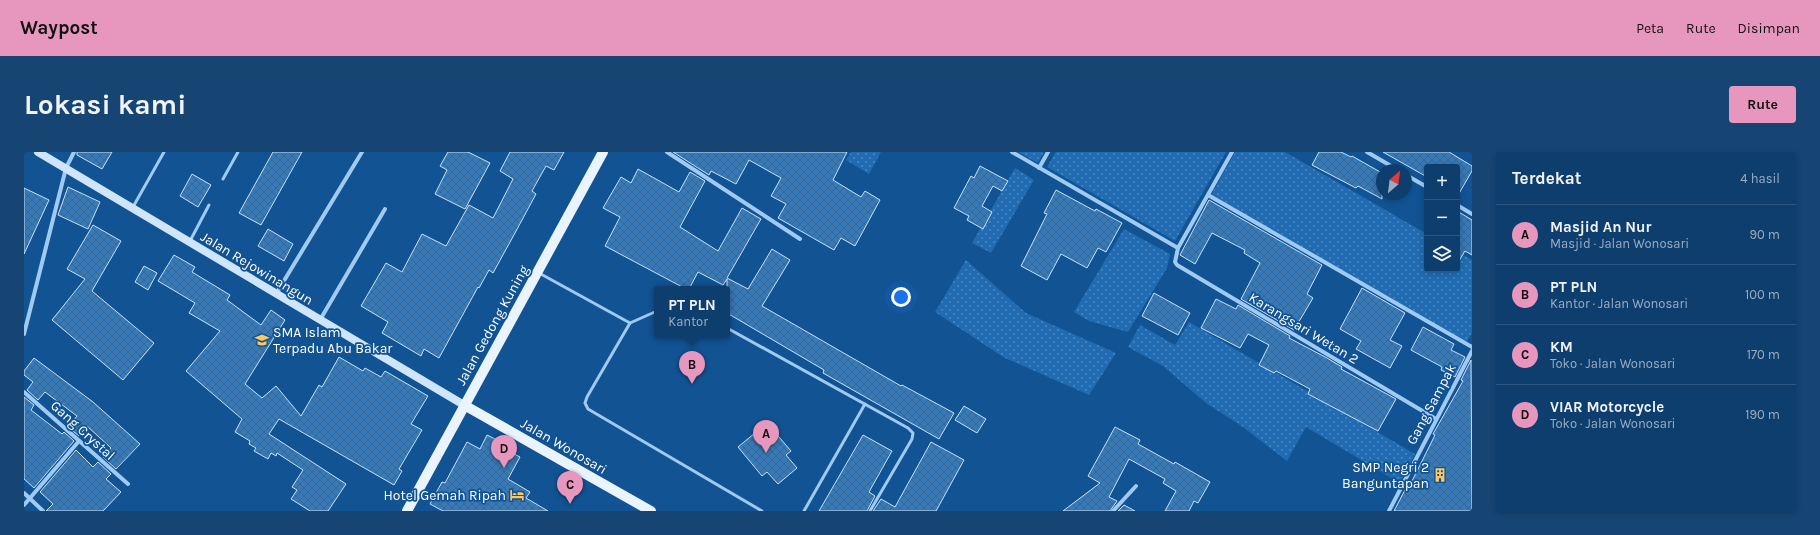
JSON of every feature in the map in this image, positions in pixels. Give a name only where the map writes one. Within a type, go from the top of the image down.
[{"type":"main road","name":"Jalan Rejowinangun","points":[[38,152],[320,321],[464,405]]},
{"type":"main road","name":"Jalan Gedong Kuning","points":[[407,511],[603,152]]},
{"type":"main road","name":"Jalan Wonosari","points":[[464,405],[651,511]]},
{"type":"street","points":[[24,334],[66,168],[74,152]]},
{"type":"street","points":[[275,294],[362,152]]},
{"type":"street","points":[[667,152],[800,239]]},
{"type":"street","points":[[1012,152],[1178,248],[1232,152]]},
{"type":"street","points":[[1039,168],[1048,152]]},
{"type":"street","points":[[1367,152],[1388,164]]},
{"type":"street","points":[[1412,178],[1424,185]]},
{"type":"street","points":[[1208,195],[1472,347]]},
{"type":"street","points":[[1460,207],[1472,214]]},
{"type":"street","points":[[320,321],[385,209]]},
{"type":"street","name":"Karangsari Wetan 2","points":[[1178,248],[1175,262],[1177,264],[1436,419]]},
{"type":"street","name":"Gang Sampak","points":[[1389,511],[1472,351]]},
{"type":"street","name":"Gang Crystal","points":[[24,392],[128,484]]},
{"type":"street","points":[[24,505],[79,441]]},
{"type":"street","points":[[1113,511],[1136,486]]},
{"type":"street","points":[[24,493],[43,511]]},
{"type":"lane","points":[[132,208],[164,152]]},
{"type":"lane","points":[[223,179],[238,152]]},
{"type":"lane","points":[[189,242],[209,205]]},
{"type":"lane","points":[[537,272],[630,322]]},
{"type":"lane","points":[[654,312],[630,322],[587,397],[585,403],[588,409],[762,511]]},
{"type":"lane","points":[[730,330],[866,404],[908,428],[913,433],[912,439],[870,511]]},
{"type":"lane","points":[[804,511],[866,404]]},
{"type":"shaded area","points":[[851,152],[881,152],[869,174],[846,160]]},
{"type":"shaded area","points":[[1018,152],[1044,152],[1038,163]]},
{"type":"shaded area","points":[[1056,152],[1226,152],[1175,241],[1047,167]]},
{"type":"shaded area","points":[[1235,152],[1285,152],[1424,232],[1424,272],[1460,272],[1460,253],[1472,260],[1472,333],[1466,343],[1211,195]]},
{"type":"shaded area","points":[[1015,168],[1034,180],[991,253],[972,243]]},
{"type":"shaded area","points":[[1124,229],[1170,254],[1167,268],[1128,332],[1089,321],[1074,312]]},
{"type":"shaded area","points":[[966,260],[1026,313],[1116,353],[1089,395],[1003,357],[935,312]]},
{"type":"shaded area","points":[[1189,322],[1415,454],[1400,483],[1306,427],[1287,461],[1243,427],[1206,403],[1163,366],[1128,347],[1140,325],[1175,345]]},
{"type":"building","points":[[77,152],[112,152],[102,169],[77,155]]},
{"type":"building","points":[[273,152],[302,152],[261,225],[239,213]]},
{"type":"building","points":[[448,152],[468,152],[490,163],[465,209],[435,194],[447,170],[440,166]]},
{"type":"building","points":[[510,152],[564,152],[554,170],[546,166],[532,191],[536,194],[493,273],[489,270],[479,288],[478,287],[439,358],[424,349],[421,356],[382,333],[388,322],[361,306],[386,263],[402,272],[422,234],[446,246],[469,205],[493,218],[513,179],[500,171]]},
{"type":"building","points":[[673,152],[847,152],[833,180],[861,197],[865,191],[880,200],[855,246],[841,238],[834,250],[778,218],[786,204],[771,196],[781,178],[749,160],[736,184],[711,171],[709,175]]},
{"type":"building","points":[[1319,152],[1341,152],[1351,157],[1352,156],[1376,170],[1376,196],[1358,186],[1356,188],[1312,165]]},
{"type":"building","points":[[1383,152],[1449,152],[1472,166],[1472,171],[1460,192],[1460,164],[1424,164],[1424,175],[1412,168],[1412,164],[1404,164]]},
{"type":"building","points":[[980,166],[1008,181],[1002,191],[993,186],[982,206],[992,212],[983,229],[967,220],[969,216],[954,208],[971,176],[974,178]]},
{"type":"building","points":[[638,169],[679,192],[690,172],[705,181],[680,227],[718,251],[742,208],[761,219],[727,278],[748,289],[772,249],[790,260],[762,306],[901,386],[902,385],[954,413],[939,439],[823,373],[824,370],[730,315],[730,286],[727,286],[727,279],[723,285],[698,272],[691,286],[680,286],[605,246],[620,217],[603,208],[621,177],[631,183]]},
{"type":"building","points":[[192,174],[211,185],[198,207],[180,196]]},
{"type":"building","points":[[68,187],[100,202],[88,229],[58,215]]},
{"type":"building","points":[[24,188],[49,200],[24,254]]},
{"type":"building","points":[[1056,190],[1095,211],[1096,209],[1122,223],[1106,252],[1098,248],[1087,268],[1061,254],[1047,280],[1021,266],[1047,214],[1044,213]]},
{"type":"building","points":[[1209,200],[1322,265],[1307,294],[1313,298],[1294,330],[1241,299],[1260,263],[1244,253],[1245,250],[1212,233],[1195,264],[1180,255]]},
{"type":"building","points":[[1460,213],[1472,220],[1472,255],[1465,251],[1460,259]]},
{"type":"building","points":[[93,225],[121,241],[92,291],[154,343],[123,380],[52,320],[85,279],[67,269]]},
{"type":"building","points":[[268,229],[293,244],[284,261],[258,246]]},
{"type":"building","points":[[174,255],[195,267],[192,272],[230,295],[227,300],[261,325],[271,310],[285,320],[245,384],[262,398],[276,386],[301,416],[319,385],[322,387],[339,357],[363,371],[365,368],[381,377],[385,371],[428,396],[411,424],[422,430],[399,469],[402,471],[394,485],[279,419],[269,434],[346,484],[328,511],[310,511],[291,499],[297,490],[292,487],[303,470],[277,453],[276,456],[271,453],[268,459],[254,451],[256,448],[249,444],[250,441],[235,432],[242,419],[186,371],[220,331],[189,313],[195,303],[158,281]]},
{"type":"building","points":[[144,266],[157,273],[148,290],[135,282]]},
{"type":"building","points":[[1362,288],[1405,313],[1390,340],[1402,346],[1390,368],[1356,349],[1361,341],[1340,329]]},
{"type":"building","points":[[1154,293],[1190,313],[1178,335],[1142,316]]},
{"type":"building","points":[[1216,299],[1236,309],[1238,305],[1290,336],[1289,338],[1342,367],[1341,369],[1396,399],[1378,431],[1308,394],[1310,389],[1276,371],[1274,373],[1259,365],[1269,345],[1248,334],[1240,348],[1201,328]]},
{"type":"building","points":[[1423,327],[1454,344],[1451,350],[1465,357],[1455,377],[1441,370],[1442,367],[1411,350]]},
{"type":"building","points":[[34,358],[93,402],[140,444],[116,469],[103,457],[111,448],[87,426],[79,436],[68,427],[77,416],[45,392],[38,400],[27,390],[33,382],[24,375],[24,371]]},
{"type":"building","points":[[1471,360],[1472,511],[1394,511],[1408,484],[1410,485],[1435,435],[1433,434],[1463,381],[1461,380]]},
{"type":"building","points":[[24,397],[34,405],[31,410],[62,434],[64,432],[74,441],[34,488],[24,479]]},
{"type":"building","points":[[964,406],[986,419],[977,433],[955,420]]},
{"type":"building","points":[[767,423],[791,451],[786,455],[797,468],[778,484],[767,472],[762,476],[738,447]]},
{"type":"building","points":[[1115,427],[1140,440],[1138,444],[1174,464],[1175,462],[1210,482],[1198,503],[1194,501],[1189,511],[1165,511],[1176,491],[1163,483],[1165,479],[1129,459],[1109,497],[1117,501],[1110,511],[1063,511],[1100,483],[1088,476]]},
{"type":"building","points":[[487,435],[505,444],[503,448],[520,457],[508,479],[530,492],[526,498],[548,511],[443,511],[430,504],[442,482],[445,483],[467,442],[480,449]]},
{"type":"building","points":[[863,435],[892,451],[869,492],[875,496],[867,511],[819,511]]},
{"type":"building","points":[[931,442],[964,460],[936,511],[873,511],[881,499],[895,507]]},
{"type":"building","points":[[76,450],[93,467],[98,462],[111,474],[106,479],[121,492],[103,511],[46,511],[53,504],[40,492]]},
{"type":"building","points":[[1124,505],[1135,511],[1118,511]]},
{"type":"place","name":"SMA Islam Terpadu Abu Bakar","points":[[262,340]]},
{"type":"place","name":"PT PLN","points":[[692,384]]},
{"type":"place","name":"Masjid An Nur","points":[[766,453]]},
{"type":"place","name":"VIAR Motorcycle","points":[[504,468]]},
{"type":"place","name":"SMP Negri 2 Banguntapan","points":[[1440,475]]},
{"type":"place","name":"Hotel Gemah Ripah","points":[[517,495]]},
{"type":"place","name":"KM","points":[[570,504]]}]
